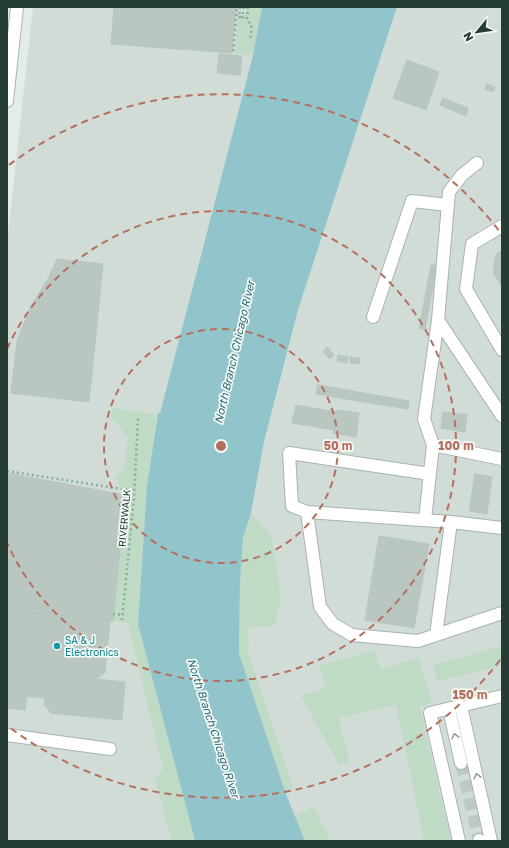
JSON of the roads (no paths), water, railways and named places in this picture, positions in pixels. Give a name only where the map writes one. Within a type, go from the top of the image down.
[{"type":"street","points":[[7,101],[17,7]]},
{"type":"street","points":[[425,520],[433,445],[424,419],[438,320],[449,192],[462,175],[477,163]]},
{"type":"street","points":[[373,317],[412,201],[448,205]]},
{"type":"street","points":[[502,226],[472,244],[466,289],[502,350]]},
{"type":"street","points":[[438,320],[502,416]]},
{"type":"street","points":[[433,445],[502,458]]},
{"type":"street","points":[[430,474],[289,453],[292,506],[307,512],[450,522],[502,528]]},
{"type":"street","points":[[307,512],[320,607],[333,624],[352,634],[418,641],[502,613]]},
{"type":"street","points":[[436,635],[450,522]]},
{"type":"street","points":[[459,841],[430,713],[502,696]]},
{"type":"street","points":[[455,707],[461,763]]},
{"type":"street","points":[[455,707],[484,840]]},
{"type":"street","points":[[7,735],[110,749]]},
{"type":"water","name":"North Branch Chicago River","points":[[262,7],[397,7],[298,310],[264,442],[251,513],[243,538],[240,584],[239,653],[286,794],[305,841],[195,841],[138,624],[147,485],[158,413],[160,413],[253,55]]},
{"type":"tunnel","points":[[461,763],[479,840]]},
{"type":"place","name":"SA & J Electronics","points":[[57,646]]}]
